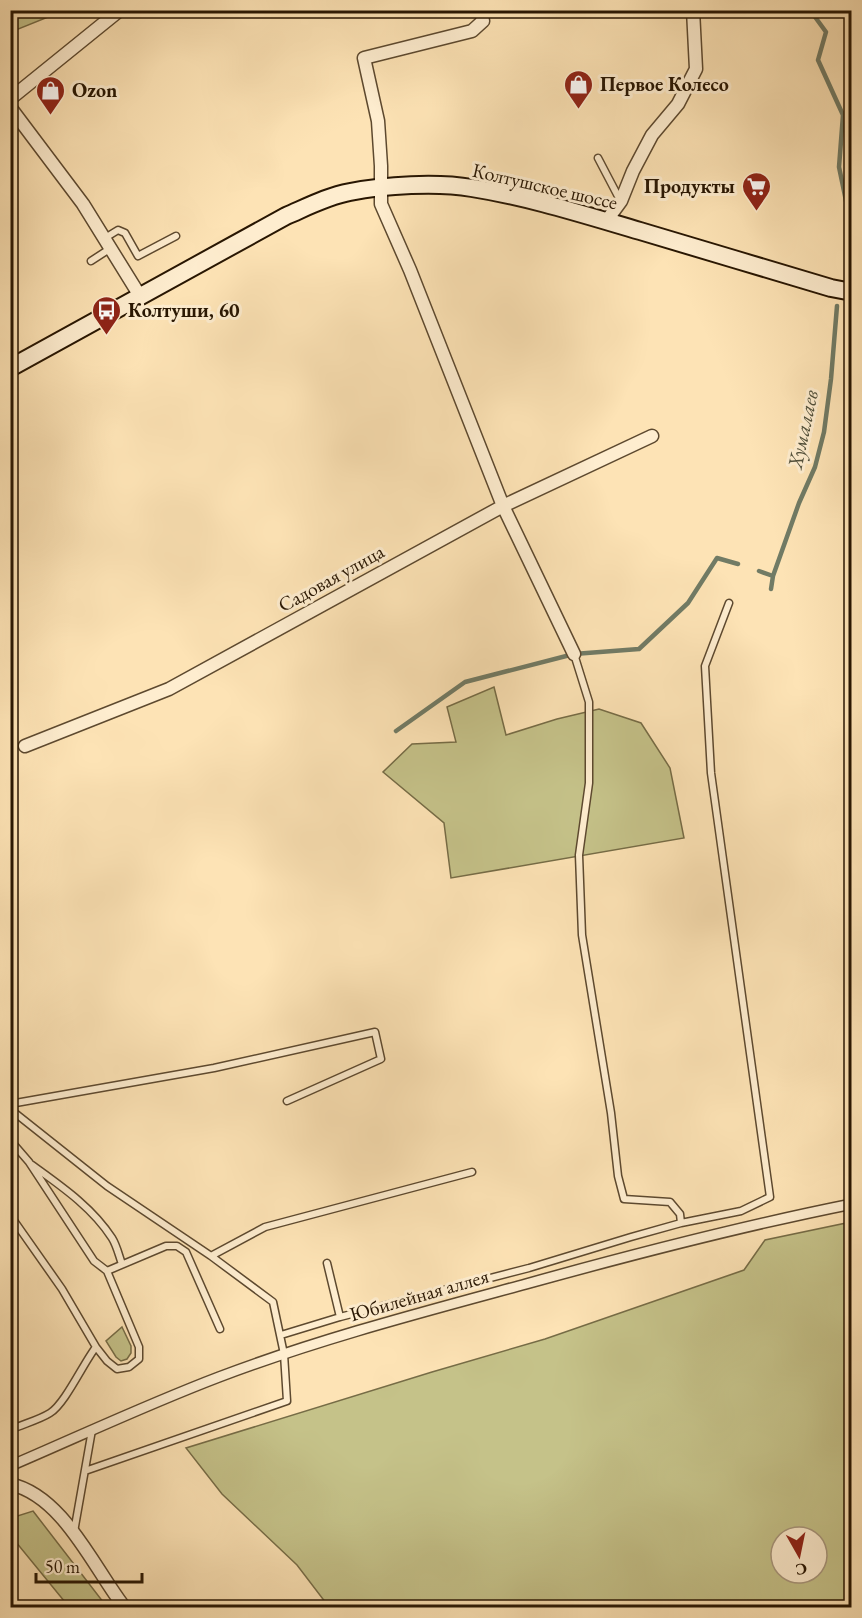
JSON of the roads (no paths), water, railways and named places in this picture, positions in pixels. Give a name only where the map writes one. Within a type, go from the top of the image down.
[{"type":"main road","name":"Колтушское шоссе","points":[[10,369],[286,216],[317,202],[348,192],[382,188],[471,187],[553,206],[820,285],[852,292]]},
{"type":"street","points":[[10,99],[120,10]]},
{"type":"street","points":[[481,10],[483,21],[472,32],[388,47],[364,58],[378,121],[381,204],[410,270],[503,506],[574,654]]},
{"type":"street","points":[[608,222],[621,201],[633,171],[652,135],[678,104],[696,69],[693,10]]},
{"type":"street","points":[[10,107],[82,204],[140,296]]},
{"type":"street","name":"Садовая улица","points":[[25,746],[169,689],[503,506],[652,436]]},
{"type":"street","name":"Юбилейная аллея","points":[[10,1466],[219,1377],[425,1310],[743,1226],[852,1204]]},
{"type":"street","points":[[10,1484],[36,1496],[56,1511],[74,1532],[125,1608]]},
{"type":"lane","points":[[598,158],[621,201]]},
{"type":"lane","points":[[91,261],[118,230],[125,232],[138,256],[176,236]]},
{"type":"lane","points":[[281,1335],[340,1317],[529,1268],[681,1223],[741,1211],[770,1197],[711,773],[705,666],[729,603]]},
{"type":"lane","points":[[574,654],[589,702],[589,783],[579,855],[582,935],[611,1113],[618,1176],[624,1199],[670,1202],[680,1214],[681,1223]]},
{"type":"lane","points":[[10,1104],[214,1068],[375,1032],[381,1059],[287,1101]]},
{"type":"lane","points":[[10,1109],[107,1186],[211,1256],[273,1302],[281,1335],[287,1401],[85,1471]]},
{"type":"lane","points":[[10,1140],[29,1162],[94,1261],[107,1271],[139,1347],[139,1359],[129,1367],[117,1369],[107,1361],[96,1347],[62,1289],[10,1215]]},
{"type":"lane","points":[[29,1162],[70,1192],[97,1218],[114,1240],[122,1264]]},
{"type":"lane","points":[[211,1256],[265,1227],[472,1172]]},
{"type":"lane","points":[[107,1271],[166,1246],[177,1246],[186,1252],[220,1329]]},
{"type":"lane","points":[[327,1263],[340,1317]]},
{"type":"lane","points":[[10,1430],[52,1412],[78,1377],[83,1364],[96,1347]]},
{"type":"lane","points":[[74,1532],[92,1430]]},
{"type":"lane","points":[[10,1603],[14,1608]]},
{"type":"waterway","name":"Хумалаев","points":[[810,10],[826,32],[818,60],[843,115],[839,167],[850,220]]},
{"type":"waterway","name":"Хумалаев","points":[[771,589],[773,576],[799,503],[815,467],[824,432],[837,306]]},
{"type":"waterway","points":[[396,731],[465,682],[574,654],[639,649],[688,603],[717,558],[738,564]]},
{"type":"waterway","points":[[759,571],[773,576]]},
{"type":"place","name":"Первое Колесо","points":[[579,110]]},
{"type":"place","name":"Ozon","points":[[51,116]]},
{"type":"place","name":"Продукты","points":[[756,212]]},
{"type":"place","name":"Колтуши, 60","points":[[107,336]]}]
